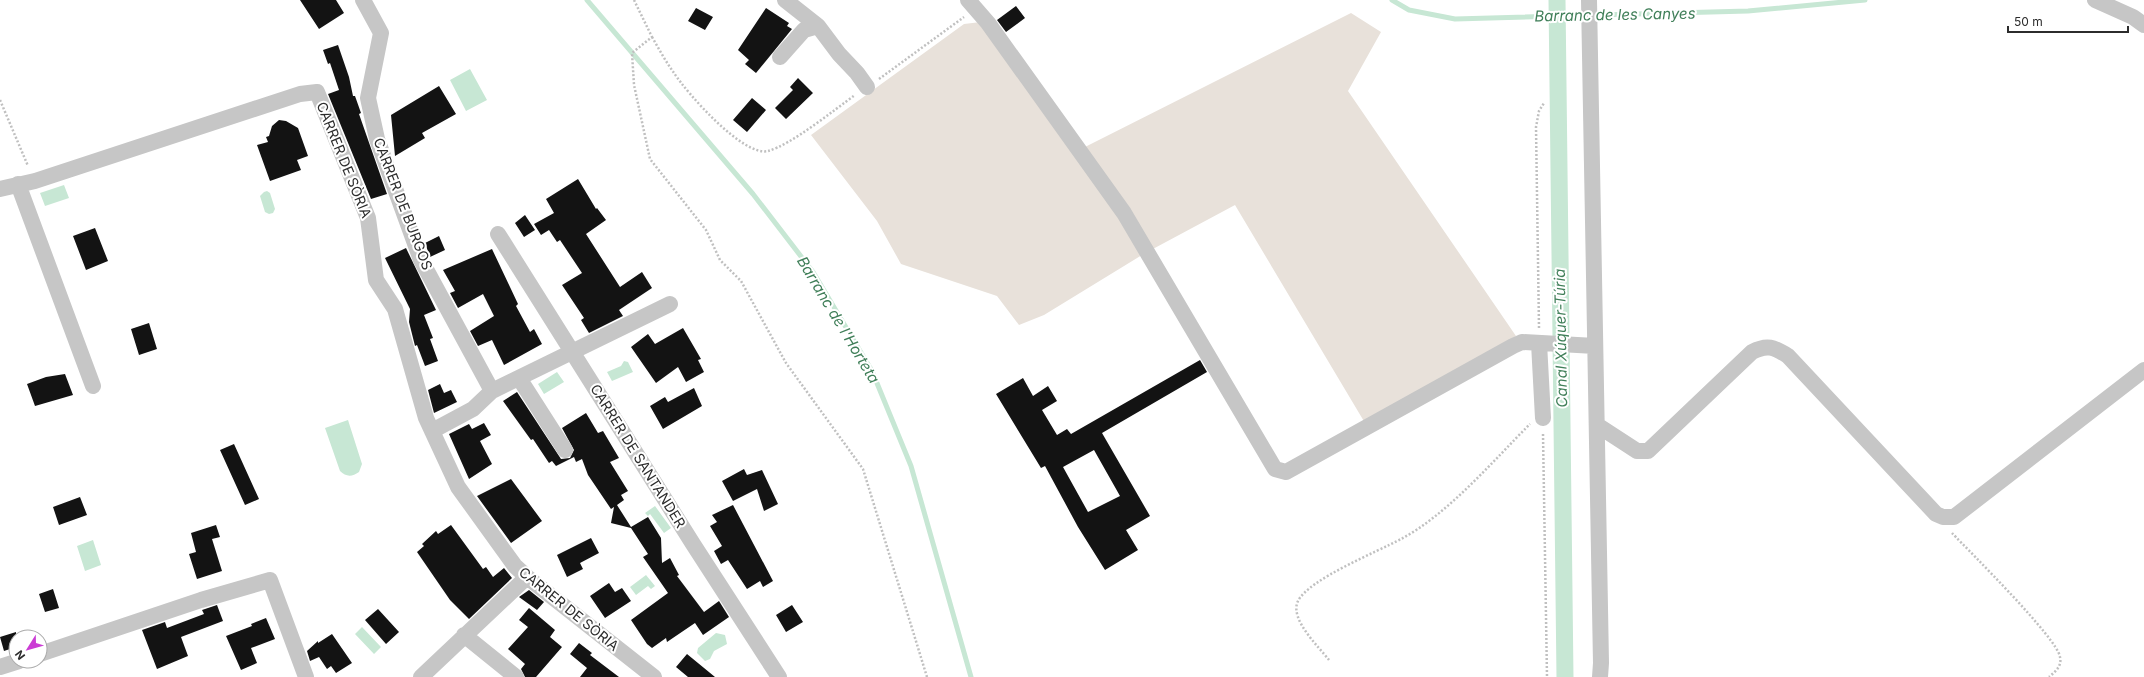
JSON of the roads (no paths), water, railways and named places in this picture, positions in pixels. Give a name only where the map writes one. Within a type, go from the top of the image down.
[{"type":"street","name":"CARRER DE BURGOS","points":[[363,0],[381,33],[368,98],[377,139],[421,260],[492,391]]},
{"type":"street","points":[[785,0],[818,26],[867,87]]},
{"type":"street","points":[[1589,0],[1600,677]]},
{"type":"street","points":[[2095,0],[2132,17],[2144,25]]},
{"type":"street","points":[[972,4],[1124,213],[1275,469],[1286,472],[1522,342],[1595,346]]},
{"type":"street","points":[[780,57],[804,30],[818,26]]},
{"type":"street","name":"CARRER DE SÒRIA","points":[[18,184],[35,181],[300,94],[317,92],[368,218],[376,280],[395,309],[421,404],[458,487],[516,566],[527,577],[654,677]]},
{"type":"street","points":[[0,189],[18,184],[93,386]]},
{"type":"street","name":"CARRER DE SANTANDER","points":[[498,234],[572,353],[779,677]]},
{"type":"street","points":[[432,431],[474,409],[492,391],[670,304]]},
{"type":"street","points":[[1543,343],[1543,416]]},
{"type":"street","points":[[1597,425],[1637,451],[1648,451],[1752,352],[1761,347],[1769,346],[1788,356],[1936,514],[1943,517],[1954,517],[1963,512],[2144,370]]},
{"type":"street","points":[[518,378],[565,450]]},
{"type":"street","points":[[421,677],[527,577]]},
{"type":"street","points":[[48,651],[201,600],[270,580],[303,676]]},
{"type":"street","points":[[464,635],[516,677]]},
{"type":"waterway","name":"Barranc de l'Horteta","points":[[587,0],[753,194],[813,272],[872,371],[911,466],[971,677]]},
{"type":"waterway","name":"Barranc de les Canyes","points":[[1392,0],[1409,10],[1455,19],[1748,11],[1865,0]]},
{"type":"waterway","name":"Canal Xúquer-Túria","points":[[1557,0],[1565,677]]}]
